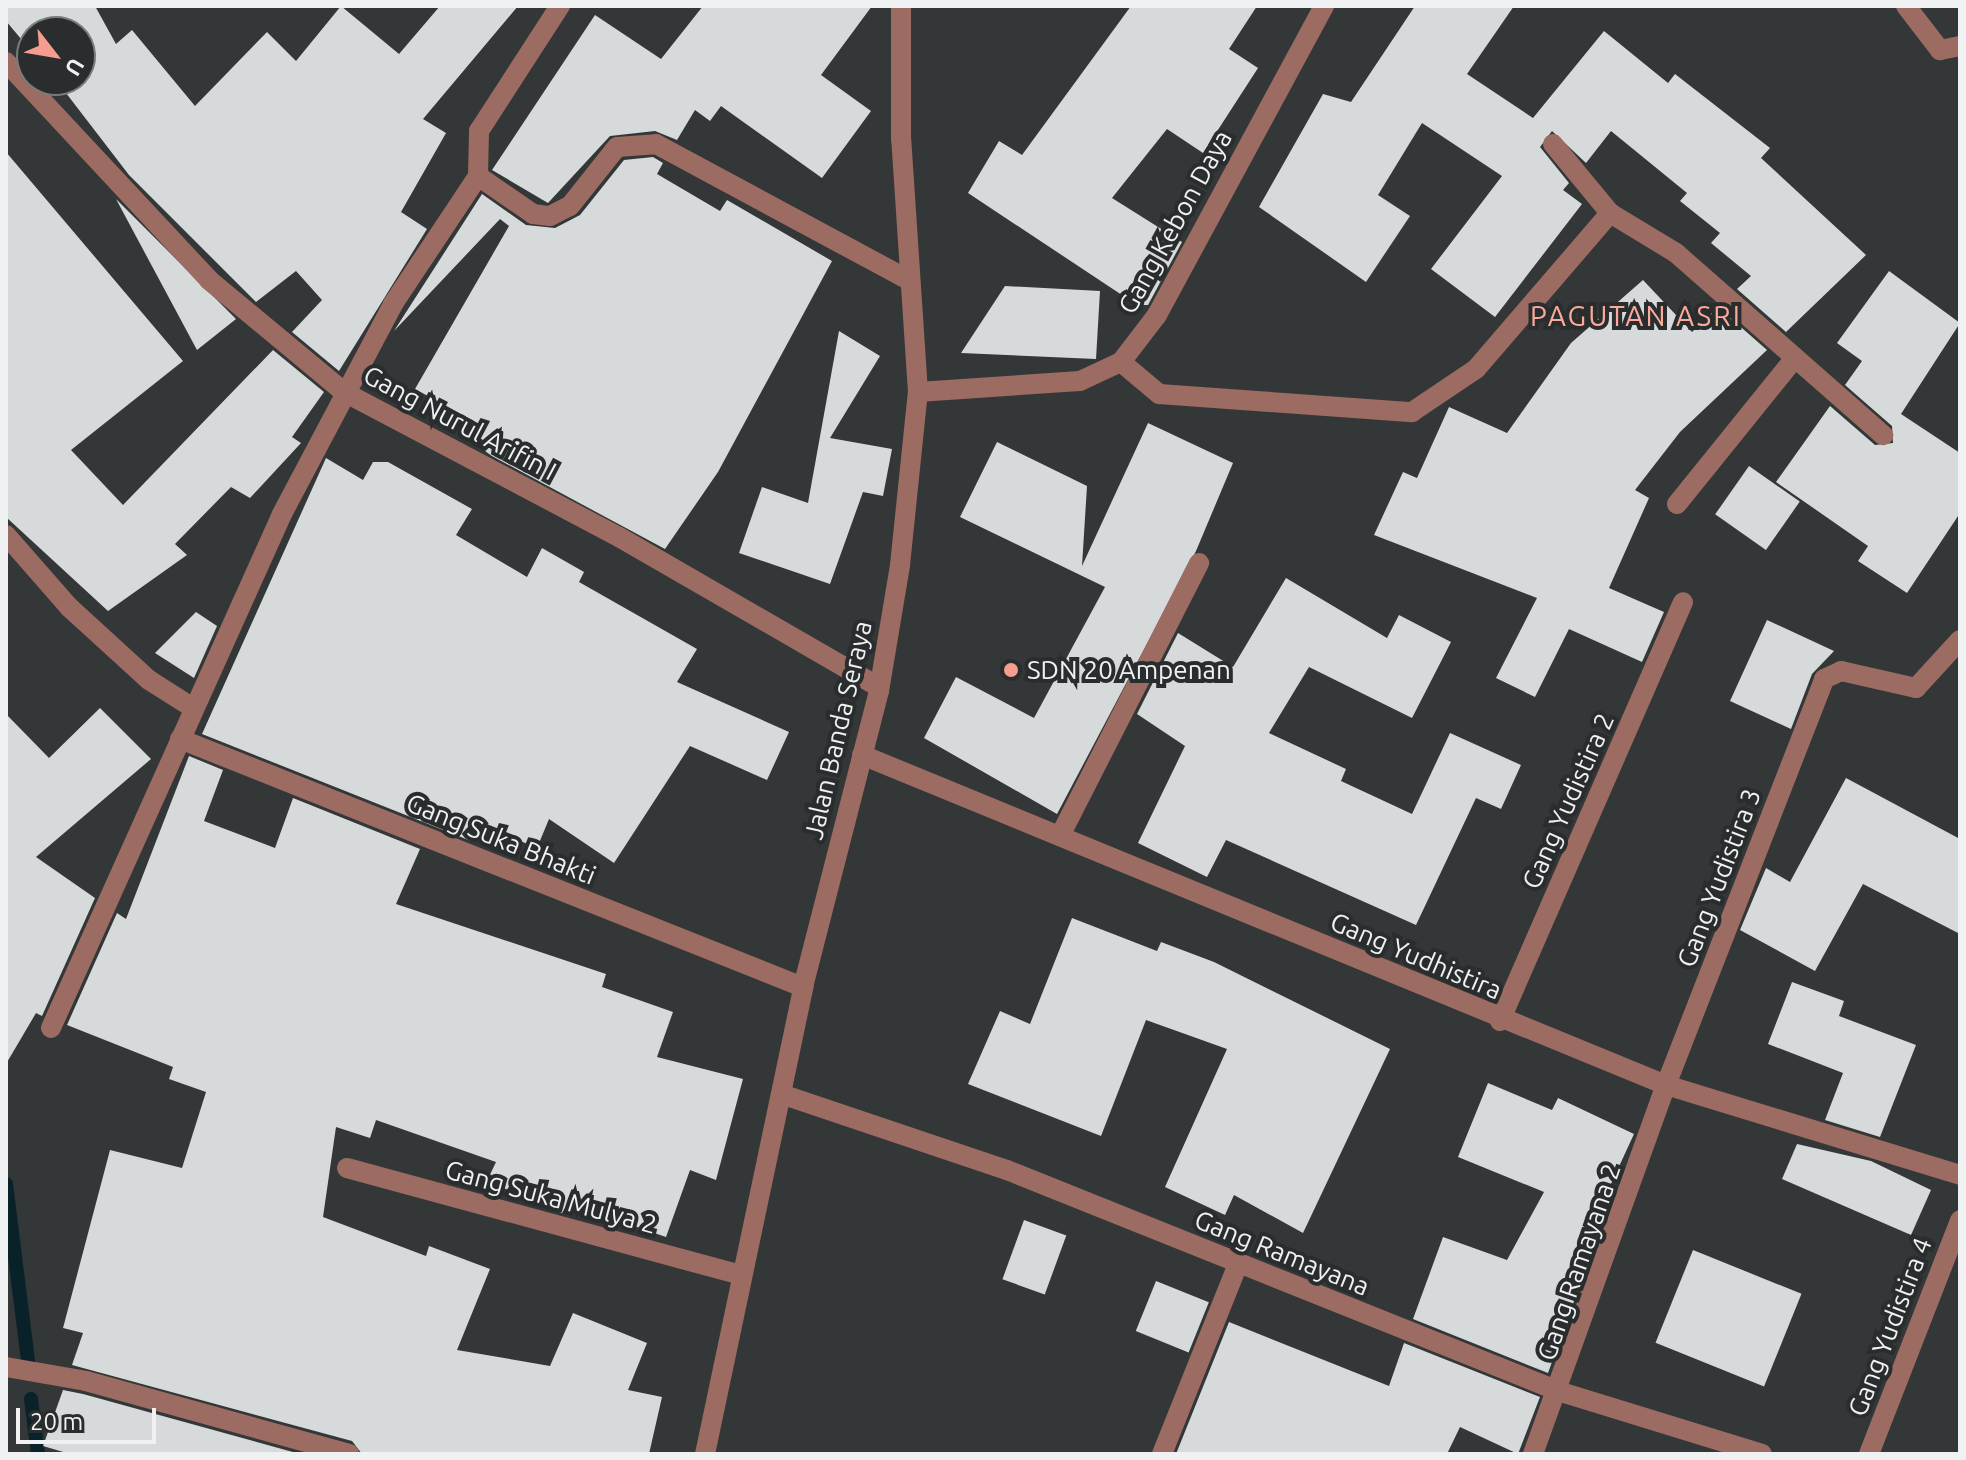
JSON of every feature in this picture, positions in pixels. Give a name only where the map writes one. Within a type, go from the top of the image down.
[{"type":"street","points":[[51,1028],[193,708],[344,392],[478,176],[475,138],[560,6]]},
{"type":"street","name":"Jalan Banda Seraya","points":[[705,1454],[741,1275],[784,1095],[803,987],[879,687],[918,392],[909,280],[901,6]]},
{"type":"street","name":"Gang Kebon Daya","points":[[918,392],[1080,381],[1121,362],[1157,315],[1324,6]]},
{"type":"street","points":[[1906,6],[1940,50],[1960,46]]},
{"type":"street","name":"Gang Nurul Arifin I","points":[[6,62],[209,280],[344,392],[619,537],[879,687]]},
{"type":"street","points":[[478,176],[533,214],[550,216],[570,206],[617,147],[656,144],[909,280]]},
{"type":"street","points":[[1553,144],[1610,213],[1676,253],[1883,435]]},
{"type":"street","points":[[1121,362],[1159,394],[1412,412],[1476,369],[1610,213]]},
{"type":"street","points":[[1677,504],[1795,358]]},
{"type":"street","points":[[6,535],[69,607],[149,680],[193,708]]},
{"type":"street","points":[[1062,832],[1199,563]]},
{"type":"street","name":"Gang Yudistira 2","points":[[1500,1021],[1683,602]]},
{"type":"street","name":"Gang Yudistira 3","points":[[1666,1085],[1820,689],[1841,671],[1916,688],[1960,640]]},
{"type":"street","name":"Gang Suka Bhakti","points":[[180,739],[803,987]]},
{"type":"street","name":"Gang Yudhistira","points":[[862,755],[1062,832],[1500,1021],[1666,1085],[1960,1175]]},
{"type":"street","name":"Gang Ramayana 2","points":[[1533,1454],[1561,1392],[1666,1085]]},
{"type":"street","name":"Gang Ramayana","points":[[784,1095],[1007,1170],[1561,1392],[1762,1454]]},
{"type":"street","name":"Gang Suka Mulya 2","points":[[347,1168],[741,1275]]},
{"type":"street","name":"Gang Yudistira 4","points":[[1869,1454],[1960,1220]]},
{"type":"street","points":[[1162,1454],[1238,1264]]},
{"type":"street","points":[[6,1367],[302,1447],[349,1454]]},
{"type":"building","points":[[6,6],[95,6],[116,44],[132,30],[195,106],[267,32],[296,61],[341,6],[399,54],[440,6],[518,6],[423,119],[446,133],[401,212],[427,229],[339,371],[292,332],[322,300],[296,271],[256,302],[129,175],[68,96],[96,96],[96,16],[16,16],[16,33],[6,21]]},
{"type":"building","points":[[703,6],[872,6],[821,75],[871,111],[822,178],[721,106],[710,121],[695,110],[677,140],[655,131],[610,136],[548,203],[492,170],[595,15],[661,59]]},
{"type":"building","points":[[1131,6],[1257,6],[1229,49],[1258,68],[1203,153],[1167,129],[1112,198],[1182,242],[1148,305],[1137,305],[968,193],[999,141],[1022,155]]},
{"type":"building","points":[[1415,6],[1514,6],[1467,74],[1533,118],[1604,31],[1668,83],[1675,74],[1770,148],[1761,158],[1866,255],[1786,332],[1737,289],[1751,276],[1711,243],[1720,233],[1680,201],[1687,193],[1611,131],[1586,163],[1552,131],[1540,147],[1569,183],[1563,190],[1582,204],[1495,317],[1431,269],[1502,176],[1422,123],[1378,195],[1410,216],[1366,282],[1259,207],[1323,94],[1351,102]]},
{"type":"building","points":[[6,152],[183,361],[71,450],[123,505],[273,350],[324,392],[292,437],[301,443],[250,498],[231,487],[175,544],[187,555],[108,611],[6,517]]},
{"type":"building","points":[[653,157],[663,163],[657,174],[720,211],[727,200],[832,261],[718,472],[665,549],[492,456],[467,438],[474,421],[415,389],[509,226],[500,219],[394,331],[482,194],[526,225],[555,228],[580,215],[624,160]]},
{"type":"building","points":[[116,199],[236,319],[197,350]]},
{"type":"building","points":[[1889,271],[1960,323],[1901,414],[1960,453],[1960,513],[1907,593],[1858,561],[1868,546],[1776,482],[1830,406],[1875,445],[1893,443],[1892,426],[1845,385],[1862,361],[1837,343]]},
{"type":"building","points":[[1643,280],[1692,332],[1718,307],[1767,350],[1680,432],[1635,490],[1649,498],[1609,588],[1664,612],[1642,662],[1569,629],[1535,697],[1496,678],[1537,598],[1374,535],[1403,472],[1417,478],[1449,407],[1507,433],[1571,343]]},
{"type":"building","points":[[1005,286],[1100,291],[1096,359],[961,353]]},
{"type":"building","points":[[839,331],[880,356],[830,438],[892,449],[883,496],[863,492],[830,584],[739,553],[762,487],[808,503]]},
{"type":"building","points":[[1148,423],[1233,463],[1196,551],[1057,814],[924,738],[956,677],[1034,718],[1105,587],[960,517],[997,442],[1087,486],[1082,566]]},
{"type":"building","points":[[326,458],[363,480],[373,462],[388,462],[472,509],[456,535],[527,577],[542,548],[584,572],[579,582],[697,649],[677,682],[789,732],[767,780],[690,746],[614,863],[549,819],[537,848],[480,824],[471,841],[202,734]]},
{"type":"building","points":[[1749,466],[1800,502],[1766,550],[1715,514]]},
{"type":"building","points":[[1286,578],[1387,638],[1399,615],[1451,642],[1412,718],[1309,667],[1269,733],[1346,769],[1341,781],[1412,814],[1450,733],[1521,765],[1501,809],[1476,798],[1416,925],[1226,840],[1207,877],[1138,843],[1185,746],[1137,714],[1178,633],[1233,667]]},
{"type":"building","points":[[196,612],[217,626],[194,678],[155,653]]},
{"type":"building","points":[[1767,620],[1834,651],[1812,674],[1791,729],[1730,701]]},
{"type":"building","points":[[100,708],[151,759],[36,857],[95,898],[42,1016],[36,1013],[6,1064],[6,714],[49,758]]},
{"type":"building","points":[[189,756],[223,770],[204,821],[275,848],[293,798],[420,849],[396,904],[606,974],[602,987],[673,1012],[657,1057],[743,1079],[716,1180],[690,1170],[666,1237],[568,1203],[562,1213],[487,1181],[496,1162],[376,1120],[370,1138],[336,1127],[323,1217],[426,1256],[429,1246],[490,1269],[457,1350],[550,1366],[573,1313],[647,1343],[628,1390],[662,1397],[649,1454],[362,1454],[352,1441],[72,1365],[83,1333],[63,1328],[110,1150],[182,1168],[206,1092],[169,1079],[173,1067],[67,1025],[117,913],[126,919]]},
{"type":"building","points":[[1846,778],[1960,839],[1960,934],[1863,884],[1815,971],[1740,930],[1766,868],[1790,882]]},
{"type":"building","points":[[1072,918],[1157,951],[1161,942],[1214,962],[1390,1049],[1303,1233],[1234,1195],[1225,1215],[1165,1187],[1227,1049],[1146,1020],[1101,1136],[968,1084],[1000,1011],[1030,1024]]},
{"type":"building","points":[[1792,982],[1844,1001],[1839,1016],[1916,1045],[1880,1137],[1825,1120],[1843,1073],[1768,1044]]},
{"type":"building","points":[[1488,1083],[1552,1110],[1558,1098],[1634,1134],[1574,1264],[1586,1268],[1548,1373],[1413,1319],[1443,1237],[1507,1260],[1544,1192],[1458,1157]]},
{"type":"building","points":[[1797,1144],[1871,1161],[1931,1190],[1911,1235],[1782,1179]]},
{"type":"building","points":[[1024,1220],[1066,1235],[1045,1295],[1002,1279]]},
{"type":"building","points":[[1693,1250],[1801,1294],[1764,1387],[1656,1343]]},
{"type":"building","points":[[1156,1281],[1209,1302],[1189,1352],[1136,1331]]},
{"type":"building","points":[[1229,1322],[1389,1386],[1404,1343],[1540,1397],[1518,1454],[1460,1427],[1447,1454],[1176,1454]]},
{"type":"building","points":[[63,1390],[300,1454],[70,1454],[43,1446]]},
{"type":"waterway","points":[[6,1184],[28,1361]]},
{"type":"waterway","points":[[31,1399],[38,1454]]},
{"type":"place","name":"SDN 20 Ampenan","points":[[1011,670]]},
{"type":"district","name":"PAGUTAN ASRI","points":[[1636,316]]}]
